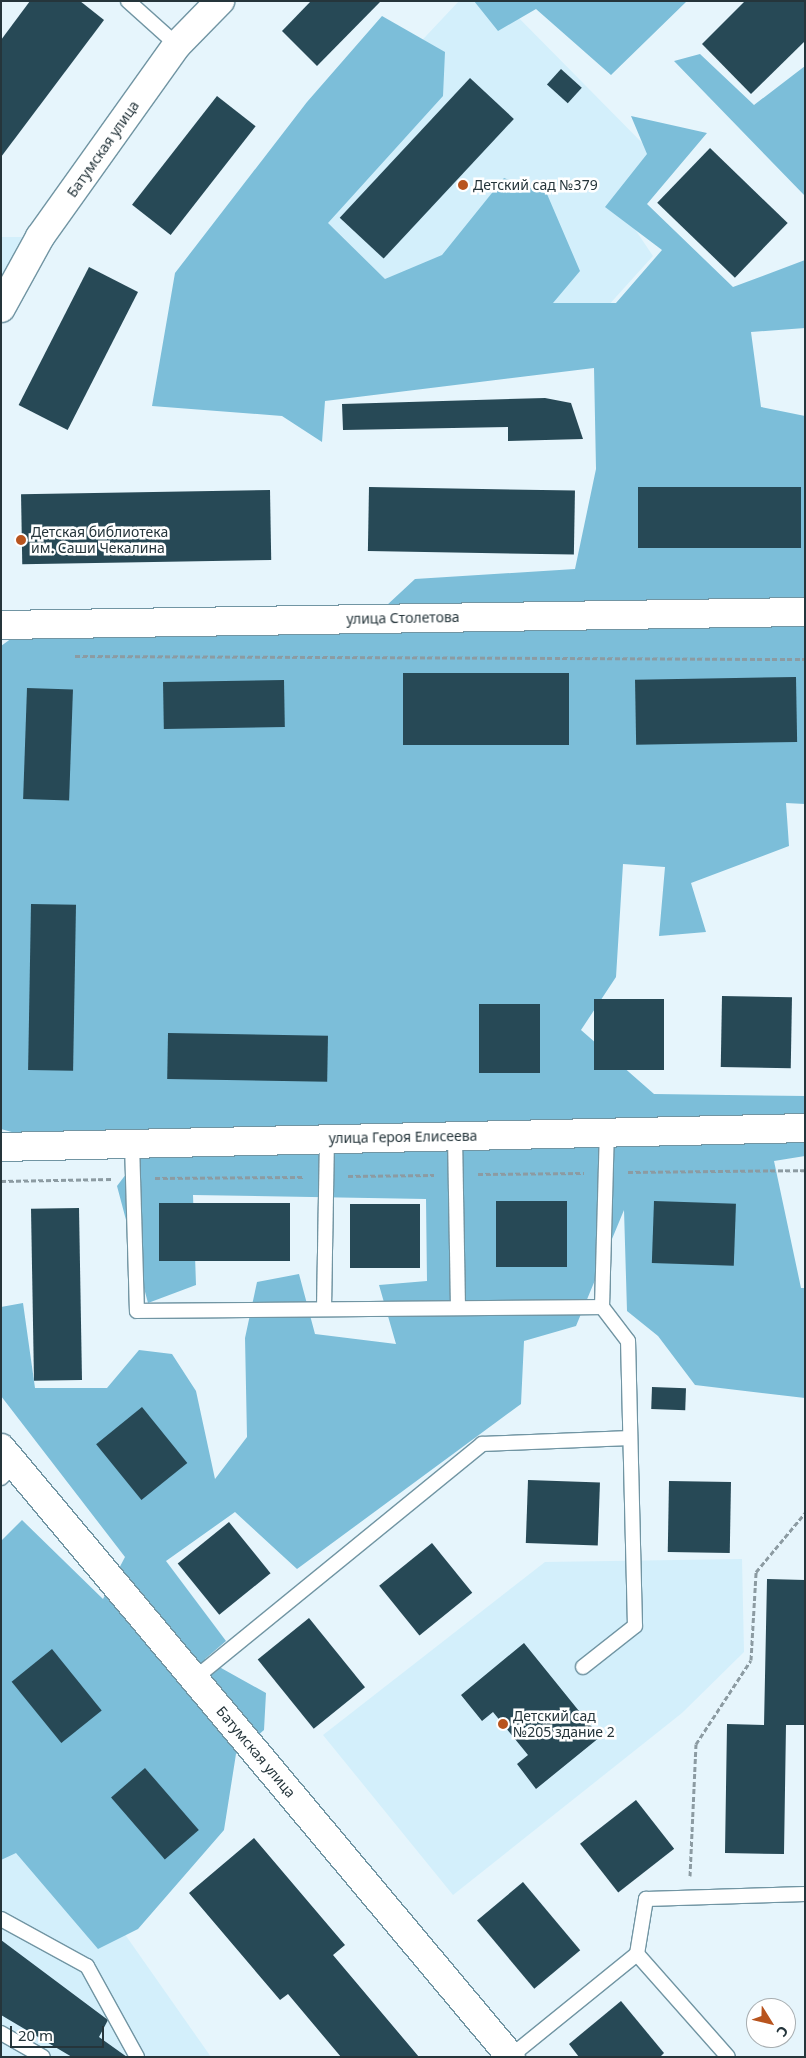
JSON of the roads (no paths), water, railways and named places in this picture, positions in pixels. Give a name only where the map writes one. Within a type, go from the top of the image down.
[{"type":"street","name":"Батумская улица","points":[[1,308],[40,237],[177,45],[220,1]]},
{"type":"street","name":"улица Столетова","points":[[1,625],[805,612]]},
{"type":"street","name":"улица Героя Елисеева","points":[[1,1147],[805,1128]]},
{"type":"street","name":"Батумская улица","points":[[6,1463],[194,1679],[511,2056]]},
{"type":"lane","points":[[128,1],[177,45]]},
{"type":"lane","points":[[583,1667],[635,1626],[628,1341],[602,1307],[606,1132]]},
{"type":"lane","points":[[454,1136],[458,1308]]},
{"type":"lane","points":[[324,1309],[327,1139]]},
{"type":"lane","points":[[132,1144],[137,1311],[602,1307]]},
{"type":"lane","points":[[194,1679],[482,1444],[630,1438]]},
{"type":"lane","points":[[511,2056],[636,1954],[646,1898],[805,1894]]},
{"type":"lane","points":[[1,1919],[87,1966],[137,2057]]},
{"type":"lane","points":[[636,1954],[728,2057]]},
{"type":"lane","points":[[1,2033],[42,2057]]},
{"type":"place","name":"Детский сад №379","points":[[463,185]]},
{"type":"place","name":"Детская библиотека им. Саши Чекалина","points":[[21,540]]},
{"type":"place","name":"Детский сад №205 здание 2","points":[[503,1724]]}]
